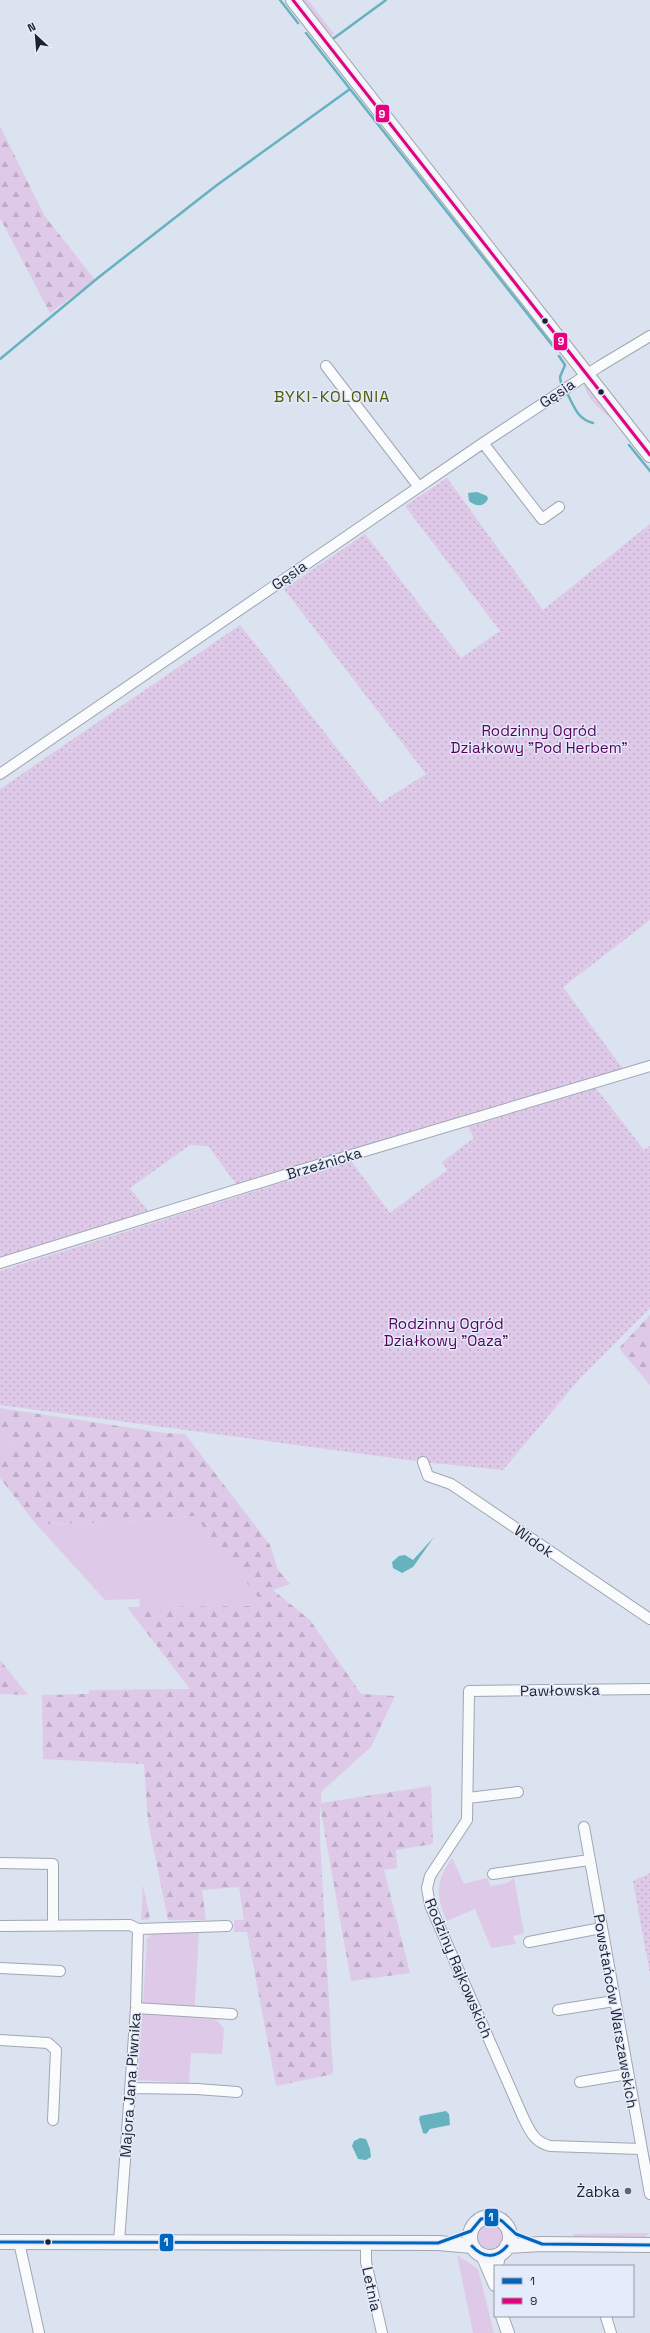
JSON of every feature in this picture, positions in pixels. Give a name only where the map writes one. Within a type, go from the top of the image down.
[{"type":"main road","points":[[293,0],[583,376],[650,455]]},
{"type":"main road","points":[[438,2243],[471,2231],[477,2222],[492,2217],[502,2221],[508,2229],[510,2235],[501,2256]]},
{"type":"main road","points":[[508,2229],[516,2234],[542,2244]]},
{"type":"main road","points":[[471,2231],[477,2250]]},
{"type":"main road","points":[[0,2242],[438,2243],[477,2250],[494,2256],[501,2256],[542,2244],[650,2245]]},
{"type":"street","name":"Gęsia","points":[[0,774],[419,486],[583,376],[650,336]]},
{"type":"street","points":[[326,366],[419,486]]},
{"type":"street","points":[[483,443],[542,519],[559,507]]},
{"type":"street","name":"Brzeźnicka","points":[[0,1263],[291,1173],[650,1066]]},
{"type":"street","name":"Widok","points":[[423,1462],[428,1476],[451,1484],[650,1619]]},
{"type":"street","name":"Pawłowska","points":[[469,1691],[650,1689]]},
{"type":"street","name":"Rodziny Rajkowskich","points":[[469,1691],[467,1820],[430,1876],[428,1896],[533,2137],[541,2144],[550,2146],[641,2149]]},
{"type":"street","points":[[468,1798],[518,1792]]},
{"type":"street","name":"Powstańców Warszawskich","points":[[584,1827],[614,2001],[650,2194]]},
{"type":"street","points":[[493,1874],[589,1860]]},
{"type":"street","points":[[0,1863],[53,1864],[53,1925]]},
{"type":"street","points":[[0,1926],[130,1926],[138,1929],[227,1926]]},
{"type":"street","points":[[529,1942],[602,1928]]},
{"type":"street","name":"Majora Jana Piwnika","points":[[119,2242],[136,2008],[138,1929]]},
{"type":"street","points":[[0,1968],[60,1971]]},
{"type":"street","points":[[558,2010],[614,2001]]},
{"type":"street","points":[[136,2008],[232,2014]]},
{"type":"street","points":[[0,2040],[48,2043],[56,2050],[52,2120]]},
{"type":"street","points":[[580,2082],[628,2074]]},
{"type":"street","points":[[131,2088],[237,2092]]},
{"type":"street","points":[[19,2242],[39,2333]]},
{"type":"street","name":"Letnia","points":[[366,2244],[366,2262],[382,2333]]},
{"type":"street","points":[[477,2250],[494,2283]]},
{"type":"street","points":[[502,2317],[508,2333]]},
{"type":"street","points":[[606,2317],[611,2333]]},
{"type":"green space","points":[[300,0],[308,0],[334,34],[329,37]]},
{"type":"green space","points":[[0,126],[44,215],[95,280],[50,313],[0,218]]},
{"type":"green space","points":[[588,385],[617,423],[602,411],[589,396],[584,386]]},
{"type":"green space","name":"Rodzinny Ogród Działkowy \"Pod Herbem\"","points":[[447,478],[543,610],[650,524],[650,920],[563,987],[623,1069],[236,1184],[208,1146],[190,1145],[130,1188],[148,1211],[0,1259],[0,789],[240,625],[380,803],[426,774],[284,589],[365,534],[461,658],[500,631],[405,506]]},
{"type":"green space","name":"Rodzinny Ogród Działkowy \"Oaza\"","points":[[596,1088],[644,1150],[650,1146],[650,1308],[581,1377],[503,1470],[423,1462],[0,1405],[0,1271],[351,1161],[390,1213],[447,1170],[442,1162],[474,1138],[468,1127]]},
{"type":"green space","points":[[650,1315],[650,1385],[619,1348]]},
{"type":"green space","points":[[0,1408],[164,1433],[185,1434],[270,1545],[278,1570],[290,1584],[273,1590],[310,1620],[361,1694],[395,1696],[371,1747],[321,1792],[321,1803],[431,1786],[433,1844],[396,1850],[397,1868],[384,1870],[410,1973],[351,1981],[320,1806],[320,1841],[333,2074],[276,2086],[247,1932],[234,1932],[234,1920],[244,1920],[239,1887],[202,1890],[206,1920],[168,1920],[148,1821],[144,1764],[43,1759],[42,1695],[89,1694],[89,1690],[190,1689],[127,1607],[263,1606],[258,1597],[195,1516],[95,1523],[36,1524],[0,1478],[0,1452],[15,1442],[0,1427]]},
{"type":"green space","points":[[0,1427],[15,1442],[0,1452]]},
{"type":"green space","points":[[196,1516],[258,1597],[263,1606],[140,1607],[139,1599],[105,1600],[36,1524],[95,1523]]},
{"type":"green space","points":[[0,1660],[28,1695],[0,1694]]},
{"type":"green space","points":[[452,1858],[464,1884],[487,1878],[491,1886],[507,1883],[514,1878],[524,1933],[513,1936],[516,1944],[491,1948],[475,1909],[447,1921],[440,1903],[439,1888],[443,1874]]},
{"type":"green space","points":[[650,1873],[650,1974],[633,1881]]},
{"type":"green space","points":[[143,1885],[150,1919],[141,1920]]},
{"type":"green space","points":[[154,1932],[199,1932],[194,2018],[216,2019],[224,2029],[222,2054],[191,2053],[189,2083],[138,2080],[147,1939]]},
{"type":"green space","points":[[490,2223],[499,2227],[503,2236],[499,2245],[490,2249],[481,2245],[477,2236],[481,2227]]},
{"type":"green space","points":[[650,2233],[643,2239],[574,2238],[573,2234]]},
{"type":"green space","points":[[457,2255],[478,2269],[494,2333],[473,2333]]},
{"type":"water","points":[[477,492],[487,496],[488,499],[484,504],[476,505],[469,501],[468,493]]},
{"type":"water","points":[[434,1537],[413,1567],[402,1573],[393,1568],[392,1562],[399,1556],[405,1555],[413,1560]]},
{"type":"water","points":[[446,2111],[449,2114],[450,2125],[430,2129],[426,2134],[423,2133],[419,2119],[420,2116]]},
{"type":"water","points":[[360,2138],[366,2139],[370,2149],[371,2157],[366,2160],[358,2159],[352,2146],[354,2141]]},
{"type":"waterway","points":[[280,0],[298,23]]},
{"type":"waterway","points":[[330,41],[386,0]]},
{"type":"waterway","points":[[0,359],[99,277],[217,185],[350,89],[306,33]]},
{"type":"waterway","points":[[350,89],[556,350]]},
{"type":"waterway","points":[[559,356],[565,365],[560,377],[561,383]]},
{"type":"waterway","points":[[567,393],[580,415],[593,423]]},
{"type":"waterway","points":[[629,445],[650,471]]},
{"type":"transit line","name":"9","points":[[293,0],[650,455]]},
{"type":"transit line","name":"1","points":[[0,2242],[438,2243],[471,2231],[481,2219],[492,2217],[502,2221],[516,2234],[542,2244],[650,2245]]},
{"type":"transit line","name":"1","points":[[472,2246],[485,2255],[494,2255],[507,2246]]},
{"type":"place","name":"Żabka","points":[[628,2191]]},
{"type":"district","name":"BYKI-KOLONIA","points":[[332,396]]}]
